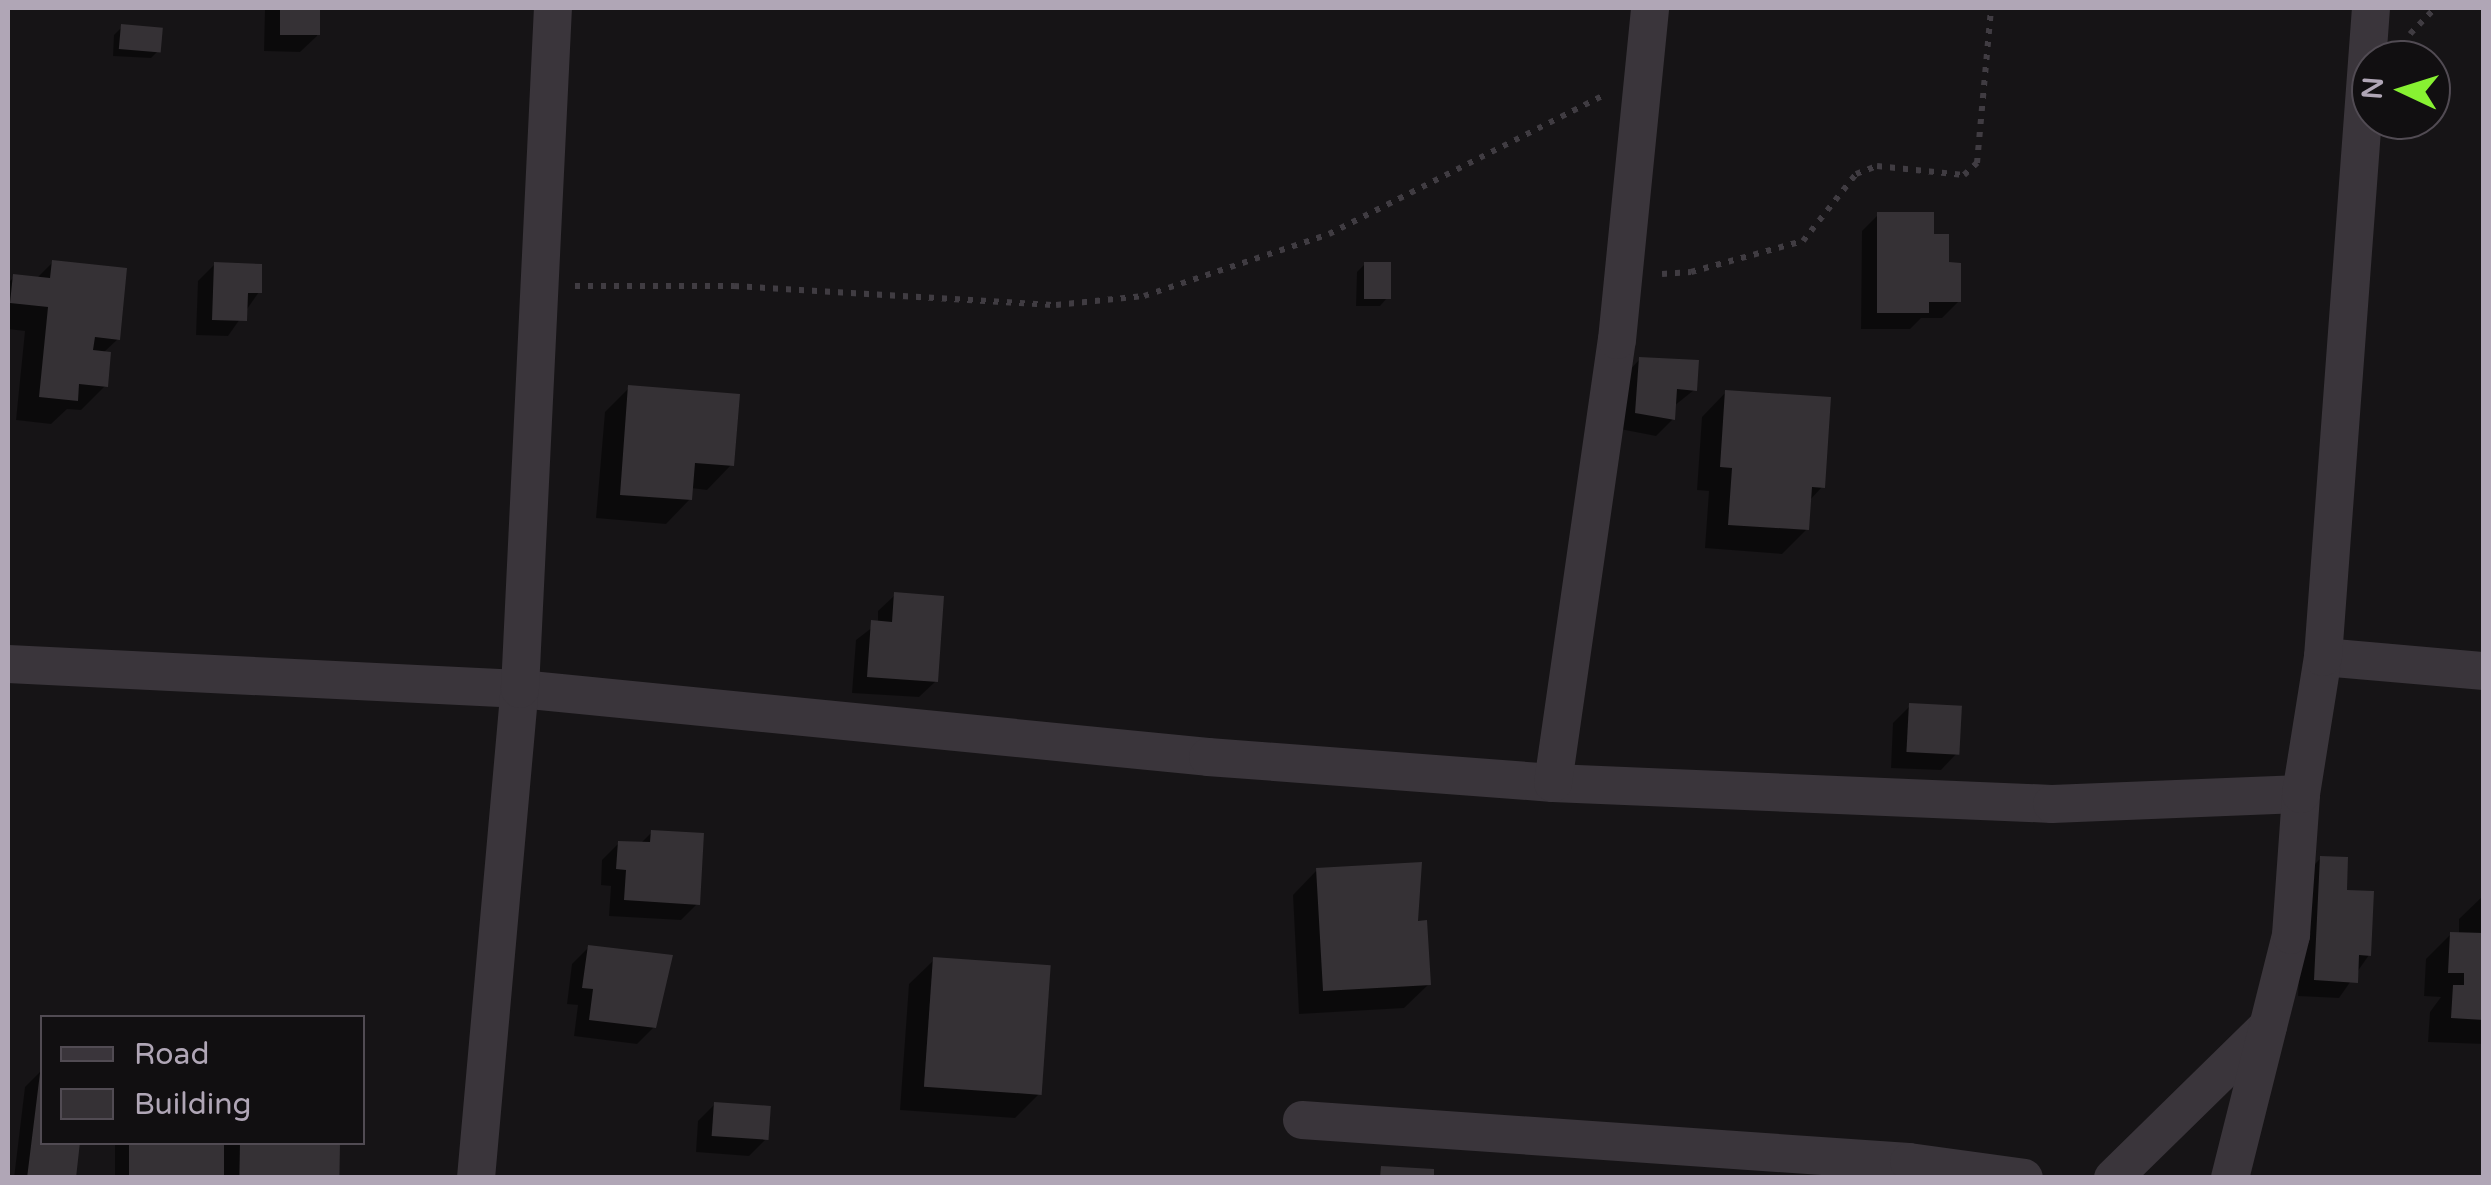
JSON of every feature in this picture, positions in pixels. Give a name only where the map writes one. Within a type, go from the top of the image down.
[{"type":"street","points":[[476,1178],[520,689],[544,285],[554,8]]},
{"type":"street","points":[[1553,783],[1624,275],[1650,8]]},
{"type":"street","points":[[2230,1178],[2291,935],[2301,794],[2323,657],[2371,8]]},
{"type":"street","points":[[2323,657],[2484,672]]},
{"type":"street","points":[[8,664],[520,689],[1189,755],[1553,783],[2052,804],[2301,794]]},
{"type":"street","points":[[2113,1178],[2270,1024]]},
{"type":"street","points":[[1302,1120],[1910,1162],[2024,1178]]},
{"type":"path","points":[[1624,275],[1691,272],[1803,241],[1856,174],[1876,166],[1964,175],[1976,163],[1991,8]]},
{"type":"path","points":[[544,285],[734,286],[1056,305],[1144,296],[1329,234],[1645,74]]},
{"type":"building","points":[[280,8],[320,8],[320,35],[280,35]]},
{"type":"building","points":[[121,24],[163,28],[161,53],[119,49]]},
{"type":"building","points":[[1877,212],[1934,212],[1934,234],[1949,234],[1949,262],[1961,263],[1961,302],[1929,302],[1929,313],[1877,313]]},
{"type":"building","points":[[52,260],[127,268],[120,340],[95,337],[93,350],[111,352],[108,387],[79,384],[78,401],[39,397],[48,307],[10,303],[13,274],[50,278]]},
{"type":"building","points":[[214,262],[262,264],[262,293],[248,293],[247,321],[212,320]]},
{"type":"building","points":[[1364,262],[1391,262],[1391,299],[1364,299]]},
{"type":"building","points":[[1639,357],[1699,360],[1697,391],[1677,389],[1675,420],[1635,413]]},
{"type":"building","points":[[628,385],[740,394],[734,466],[695,463],[692,500],[620,495]]},
{"type":"building","points":[[1725,390],[1831,397],[1825,488],[1812,487],[1809,530],[1728,525],[1732,468],[1720,467]]},
{"type":"building","points":[[894,592],[944,596],[938,682],[867,677],[871,620],[892,622]]},
{"type":"building","points":[[1909,703],[1962,706],[1959,755],[1906,752]]},
{"type":"building","points":[[651,830],[704,833],[700,905],[624,900],[626,870],[616,869],[618,841],[650,842]]},
{"type":"building","points":[[2320,856],[2348,857],[2347,890],[2374,891],[2371,956],[2359,955],[2358,983],[2314,980]]},
{"type":"building","points":[[1422,862],[1418,921],[1427,920],[1431,985],[1323,991],[1316,868]]},
{"type":"building","points":[[2450,932],[2484,933],[2484,1020],[2451,1018],[2453,985],[2464,985],[2464,973],[2448,973]]},
{"type":"building","points":[[588,945],[673,955],[656,1028],[589,1020],[593,989],[582,988]]},
{"type":"building","points":[[933,957],[1051,965],[1042,1095],[924,1087]]},
{"type":"building","points":[[40,1073],[40,1145],[80,1145],[76,1178],[27,1178]]},
{"type":"building","points":[[714,1102],[771,1106],[768,1140],[712,1136]]},
{"type":"building","points":[[129,1145],[224,1145],[224,1178],[129,1178]]},
{"type":"building","points":[[240,1145],[340,1145],[339,1178],[239,1178]]},
{"type":"building","points":[[1381,1166],[1434,1169],[1434,1178],[1380,1178]]}]
